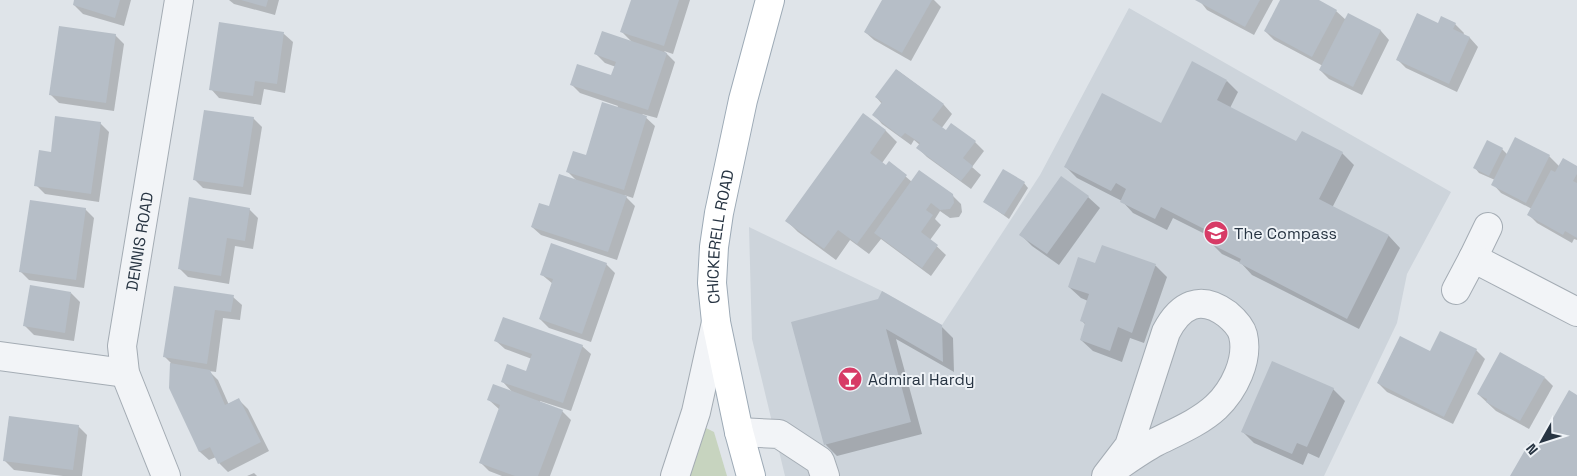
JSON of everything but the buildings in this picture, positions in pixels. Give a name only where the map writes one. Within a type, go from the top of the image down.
[{"type":"main road","name":"CHICKERELL ROAD","points":[[750,476],[716,322],[712,283],[714,247],[719,212],[743,100],[770,0]]},
{"type":"street","name":"DENNIS ROAD","points":[[166,476],[125,373],[122,346],[179,0]]},
{"type":"street","points":[[1456,290],[1488,227]]},
{"type":"street","points":[[1473,258],[1577,312]]},
{"type":"street","points":[[1203,302],[1218,308],[1233,319],[1243,333],[1242,364],[1230,390],[1215,407],[1198,419],[1148,447],[1109,473],[1129,446],[1166,332],[1172,319],[1186,308],[1203,302]]},
{"type":"street","points":[[675,476],[696,412],[716,322]]},
{"type":"street","points":[[0,356],[125,373]]},
{"type":"street","points":[[739,432],[779,434],[820,461],[825,476]]},
{"type":"shaded area","name":"The Compass","points":[[1129,8],[1451,192],[1407,274],[1397,323],[1324,476],[785,476],[752,339],[749,227],[882,291],[942,325],[1040,175]]},
{"type":"green space","points":[[704,427],[714,432],[727,476],[687,476]]},
{"type":"place","name":"The Compass","points":[[1216,233]]},
{"type":"place","name":"Admiral Hardy","points":[[850,379]]}]
